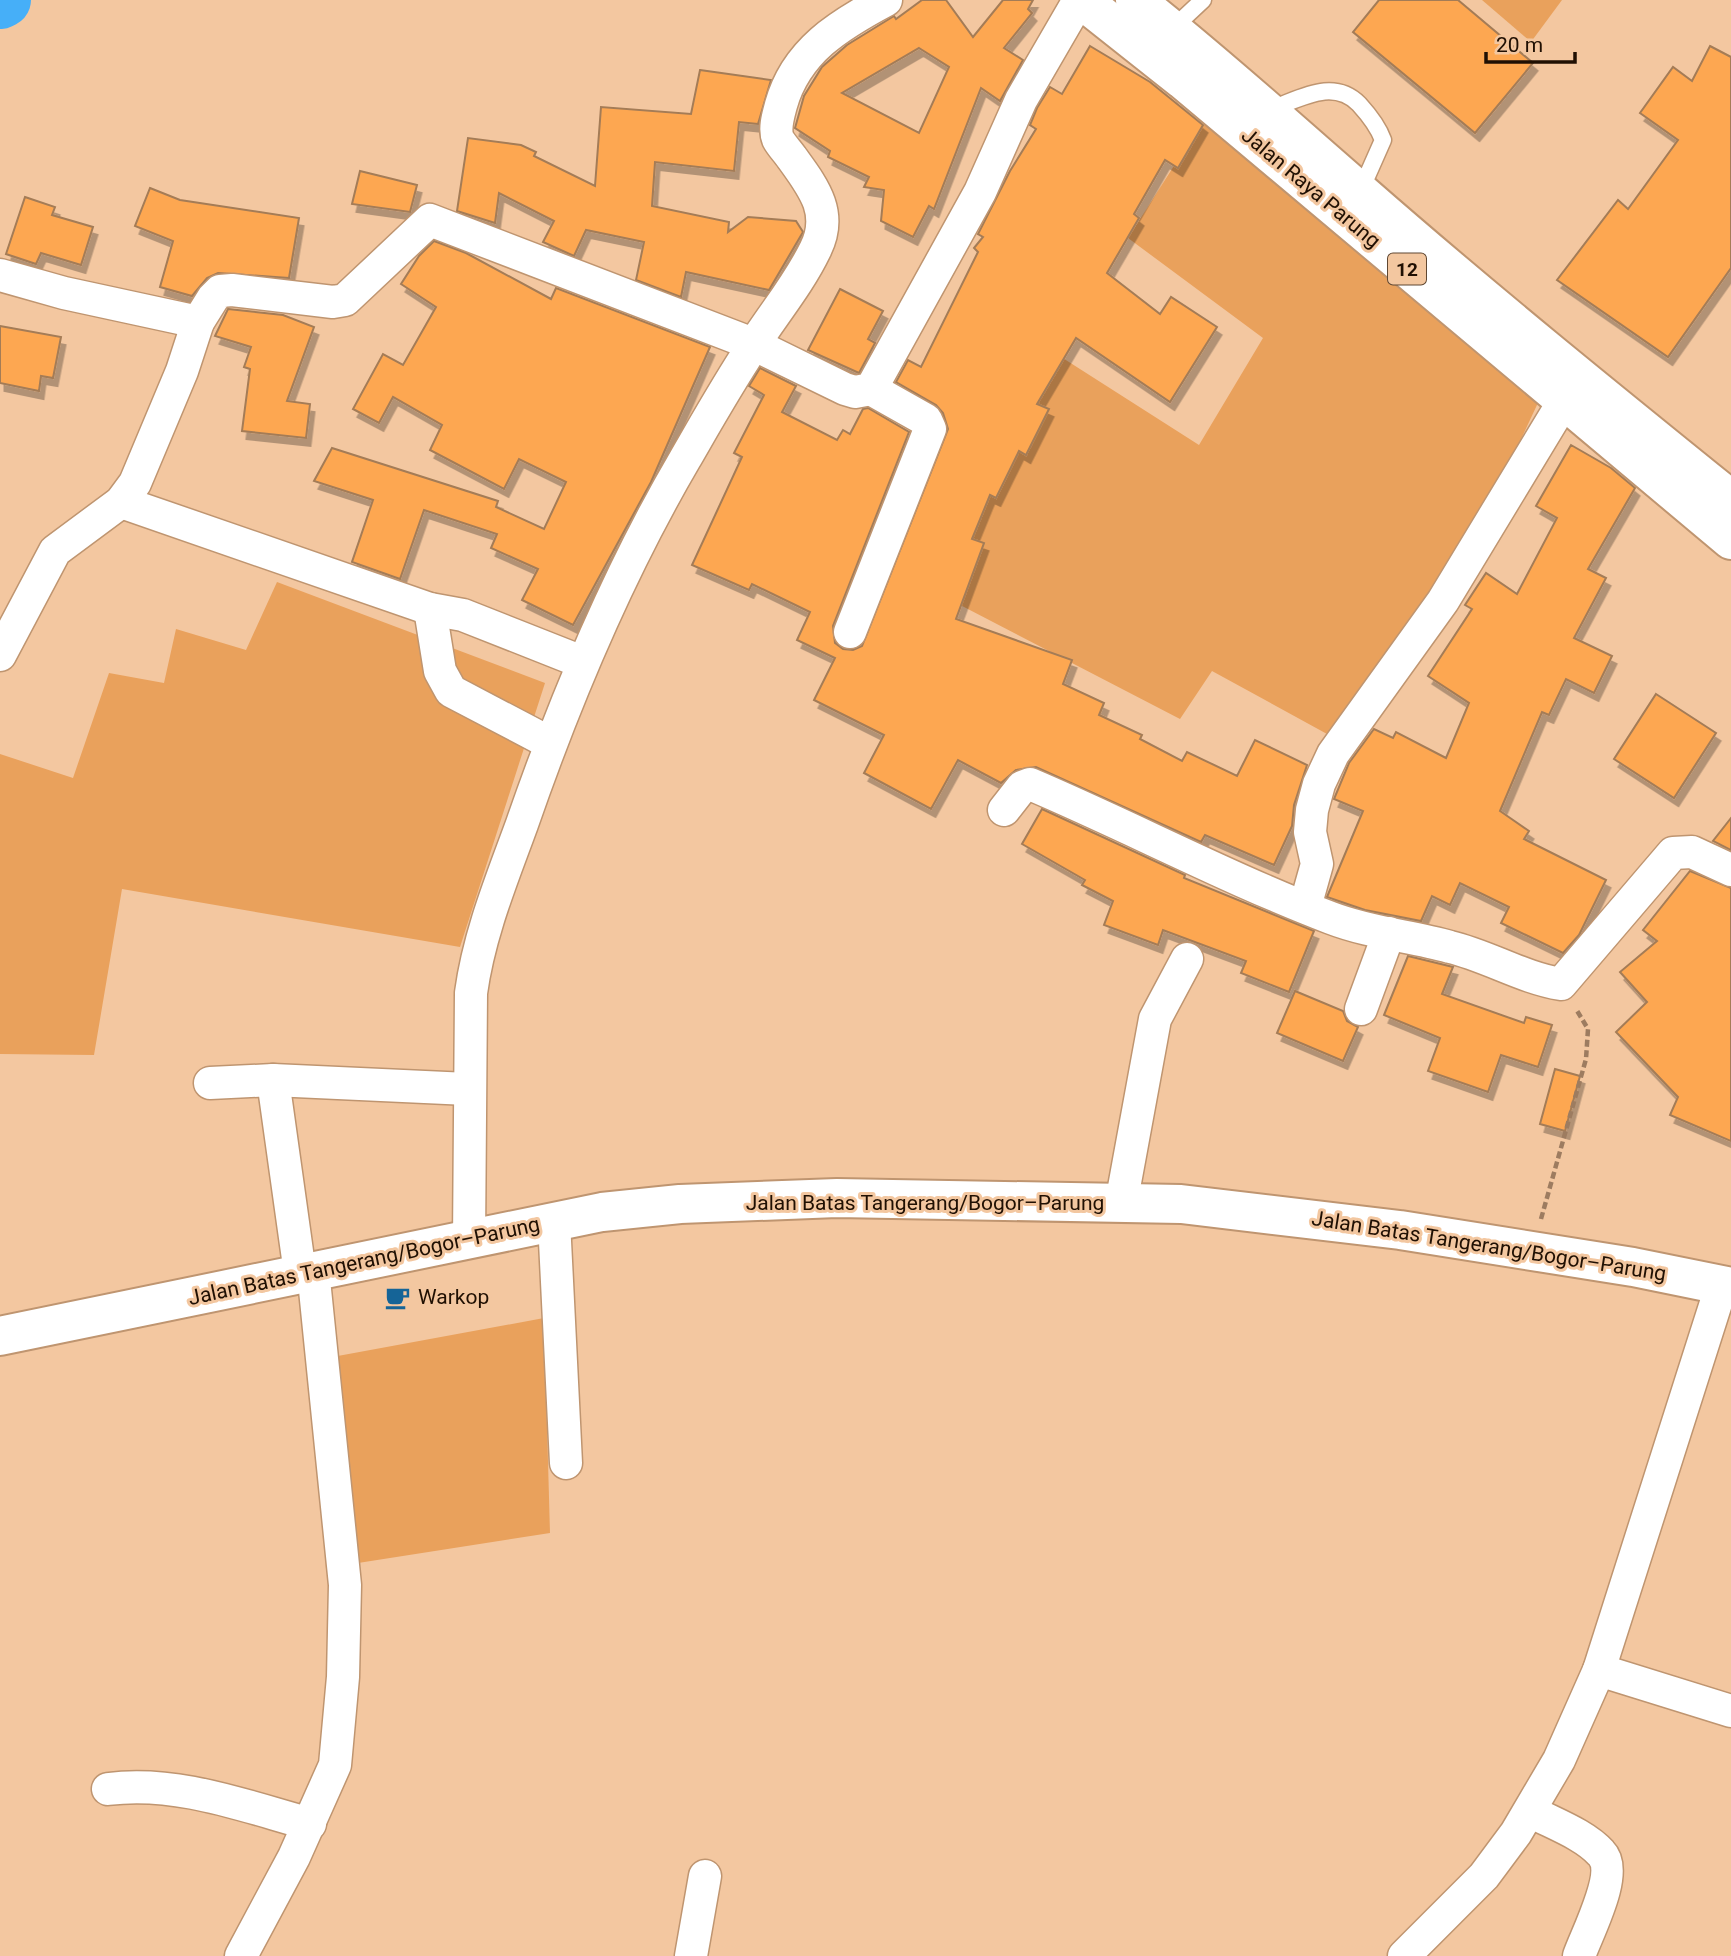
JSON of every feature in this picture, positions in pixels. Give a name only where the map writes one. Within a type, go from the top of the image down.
[{"type":"main road","name":"Jalan Raya Parung","points":[[1080,0],[1194,89],[1731,540]]},
{"type":"main road","name":"Jalan Raya Parung","points":[[1135,0],[1268,110],[1565,366],[1731,500]]},
{"type":"main road","name":"Jalan Batas Tangerang/Bogor–Parung","points":[[0,1336],[602,1212],[680,1203],[824,1198],[1181,1204],[1305,1217],[1633,1267],[1727,1285]]},
{"type":"street","points":[[469,1241],[468,1089],[471,993],[475,961],[550,743],[582,662],[645,531],[754,344],[789,297],[816,248],[823,224],[820,198],[778,139],[777,120],[785,91],[808,53],[820,41],[855,15],[886,0]]},
{"type":"street","points":[[871,389],[990,173],[1021,100],[1080,0]]},
{"type":"street","points":[[0,655],[55,551],[121,502],[135,483],[182,371],[198,321],[213,298],[220,292],[232,290],[333,302],[345,300],[430,220],[754,344],[845,389],[855,392],[871,389],[926,420],[930,429],[850,632]]},
{"type":"street","points":[[0,275],[64,293],[198,321]]},
{"type":"street","points":[[1305,907],[1317,864],[1310,832],[1312,810],[1319,784],[1334,754],[1443,601],[1564,401]]},
{"type":"street","points":[[121,502],[429,609],[451,611],[491,624],[582,662]]},
{"type":"street","points":[[429,609],[440,671],[451,691],[550,743]]},
{"type":"street","points":[[1004,810],[1016,793],[1030,784],[1104,815],[1203,864],[1333,919],[1450,946],[1490,958],[1545,981],[1561,984],[1674,853],[1692,852],[1731,870]]},
{"type":"street","points":[[1361,1009],[1389,933]]},
{"type":"street","points":[[1121,1204],[1155,1019],[1187,959]]},
{"type":"street","points":[[210,1083],[273,1080],[468,1089]]},
{"type":"street","points":[[241,1956],[310,1824],[335,1765],[343,1677],[345,1585],[306,1272],[273,1080]]},
{"type":"street","points":[[554,1222],[566,1463]]},
{"type":"street","points":[[1404,1956],[1484,1876],[1530,1811],[1559,1760],[1599,1670],[1727,1285]]},
{"type":"street","points":[[1599,1670],[1731,1711]]},
{"type":"street","points":[[108,1789],[137,1785],[181,1790],[310,1824]]},
{"type":"street","points":[[1530,1811],[1595,1847],[1607,1861],[1607,1877],[1579,1956]]},
{"type":"street","points":[[691,1956],[705,1876]]},
{"type":"lane","points":[[1172,29],[1203,0]]},
{"type":"lane","points":[[1268,110],[1324,90],[1343,92],[1351,96],[1373,120],[1383,140],[1360,192]]},
{"type":"path","points":[[1528,1252],[1549,1199],[1588,1044],[1588,1029],[1561,984]]},
{"type":"shaded area","points":[[1482,0],[1562,0],[1531,42]]},
{"type":"shaded area","points":[[1214,103],[1551,375],[1481,525],[1338,740],[1212,671],[1180,719],[939,594],[1058,355],[1199,445],[1263,338],[1128,238]]},
{"type":"shaded area","points":[[277,582],[545,683],[460,947],[122,889],[94,1055],[0,1054],[0,754],[73,778],[109,673],[164,683],[176,629],[246,650]]},
{"type":"shaded area","points":[[544,1318],[550,1533],[326,1568],[316,1360]]},
{"type":"building","points":[[922,0],[946,0],[973,37],[1003,0],[1033,0],[1028,9],[1032,13],[1004,48],[1023,60],[1000,101],[981,88],[934,209],[929,206],[913,237],[881,221],[884,190],[864,187],[869,177],[828,157],[830,151],[795,128],[804,96],[822,67],[847,45],[894,16],[896,19]],"holes":[[[919,48],[949,67],[919,133],[842,93]]]},
{"type":"building","points":[[1379,0],[1458,0],[1533,63],[1475,133],[1353,32]]},
{"type":"building","points":[[1090,46],[1150,82],[1203,125],[1178,168],[1165,160],[1134,214],[1139,218],[1107,273],[1160,314],[1171,297],[1217,327],[1170,402],[1076,338],[1037,404],[1049,409],[1026,455],[1019,451],[996,498],[990,495],[972,539],[984,543],[956,619],[1072,660],[1063,684],[1104,703],[1099,715],[1142,735],[1140,739],[1182,761],[1187,752],[1237,776],[1255,740],[1307,765],[1294,805],[1292,826],[1274,865],[1205,835],[1201,842],[1036,767],[1016,770],[1001,783],[958,760],[931,809],[864,773],[884,735],[814,700],[835,658],[797,640],[810,612],[752,584],[749,590],[692,565],[742,457],[734,453],[764,395],[749,386],[760,368],[796,386],[782,412],[837,440],[843,430],[850,434],[863,409],[868,408],[909,432],[833,626],[835,643],[843,649],[853,650],[862,646],[948,429],[943,413],[936,405],[896,382],[908,360],[921,367],[978,252],[974,248],[983,237],[978,234],[1010,171],[1036,129],[1030,125],[1037,108],[1050,87],[1062,94]]},
{"type":"building","points":[[1710,46],[1731,57],[1731,268],[1668,357],[1557,280],[1618,200],[1628,209],[1678,140],[1640,113],[1673,67],[1692,81]]},
{"type":"building","points":[[700,70],[771,80],[758,124],[739,122],[734,171],[655,162],[652,206],[729,222],[728,232],[748,217],[796,221],[803,232],[769,290],[686,272],[681,297],[636,280],[644,242],[586,230],[574,256],[543,242],[554,221],[499,193],[495,223],[457,211],[468,138],[521,145],[536,152],[534,156],[595,186],[601,107],[691,114]]},
{"type":"building","points":[[360,171],[417,185],[410,212],[352,204]]},
{"type":"building","points":[[150,188],[180,200],[299,218],[289,278],[218,273],[207,278],[192,296],[160,287],[173,241],[135,226]]},
{"type":"building","points":[[25,197],[55,207],[52,215],[93,227],[81,265],[41,253],[36,264],[6,254]]},
{"type":"building","points":[[434,241],[466,253],[551,299],[556,288],[710,347],[651,482],[573,625],[522,600],[538,569],[491,548],[497,534],[424,510],[400,579],[352,562],[373,500],[314,481],[332,448],[498,501],[496,507],[544,529],[566,482],[519,459],[504,489],[430,450],[442,425],[393,397],[379,423],[353,409],[383,354],[403,365],[436,307],[401,284],[419,256]]},
{"type":"building","points":[[840,289],[883,311],[868,339],[875,343],[859,373],[808,350]]},
{"type":"building","points":[[228,309],[283,315],[314,327],[287,401],[310,404],[306,438],[242,431],[250,369],[244,367],[251,347],[215,336]]},
{"type":"building","points":[[0,326],[61,337],[53,378],[41,376],[39,391],[0,383]]},
{"type":"building","points":[[1571,445],[1611,468],[1635,488],[1588,569],[1606,578],[1574,638],[1612,656],[1594,693],[1566,679],[1549,715],[1542,712],[1500,811],[1529,831],[1524,839],[1606,880],[1579,935],[1563,953],[1501,923],[1509,907],[1460,883],[1450,905],[1432,896],[1421,921],[1365,910],[1327,897],[1363,811],[1334,799],[1349,763],[1374,729],[1393,738],[1396,732],[1446,758],[1469,703],[1428,676],[1472,609],[1465,605],[1486,573],[1517,594],[1557,518],[1536,506]]},
{"type":"building","points":[[1656,694],[1716,733],[1674,798],[1614,759]]},
{"type":"building","points":[[1042,809],[1185,875],[1184,878],[1314,931],[1289,992],[1241,973],[1246,961],[1163,930],[1158,945],[1104,925],[1113,901],[1082,885],[1085,880],[1022,844]]},
{"type":"building","points":[[1731,818],[1731,850],[1713,841]]},
{"type":"building","points":[[1690,871],[1731,888],[1731,1141],[1670,1115],[1678,1097],[1616,1032],[1647,1002],[1620,972],[1657,941],[1643,930]]},
{"type":"building","points":[[1408,956],[1453,967],[1442,994],[1524,1023],[1526,1017],[1552,1025],[1538,1067],[1501,1055],[1488,1092],[1428,1071],[1440,1038],[1384,1015]]},
{"type":"building","points":[[1295,991],[1343,1011],[1347,1021],[1358,1027],[1343,1061],[1277,1033]]},
{"type":"building","points":[[1555,1069],[1580,1076],[1565,1131],[1540,1124]]},
{"type":"waterway","points":[[0,2],[4,0]]},
{"type":"place","name":"Warkop","points":[[398,1297]]}]
